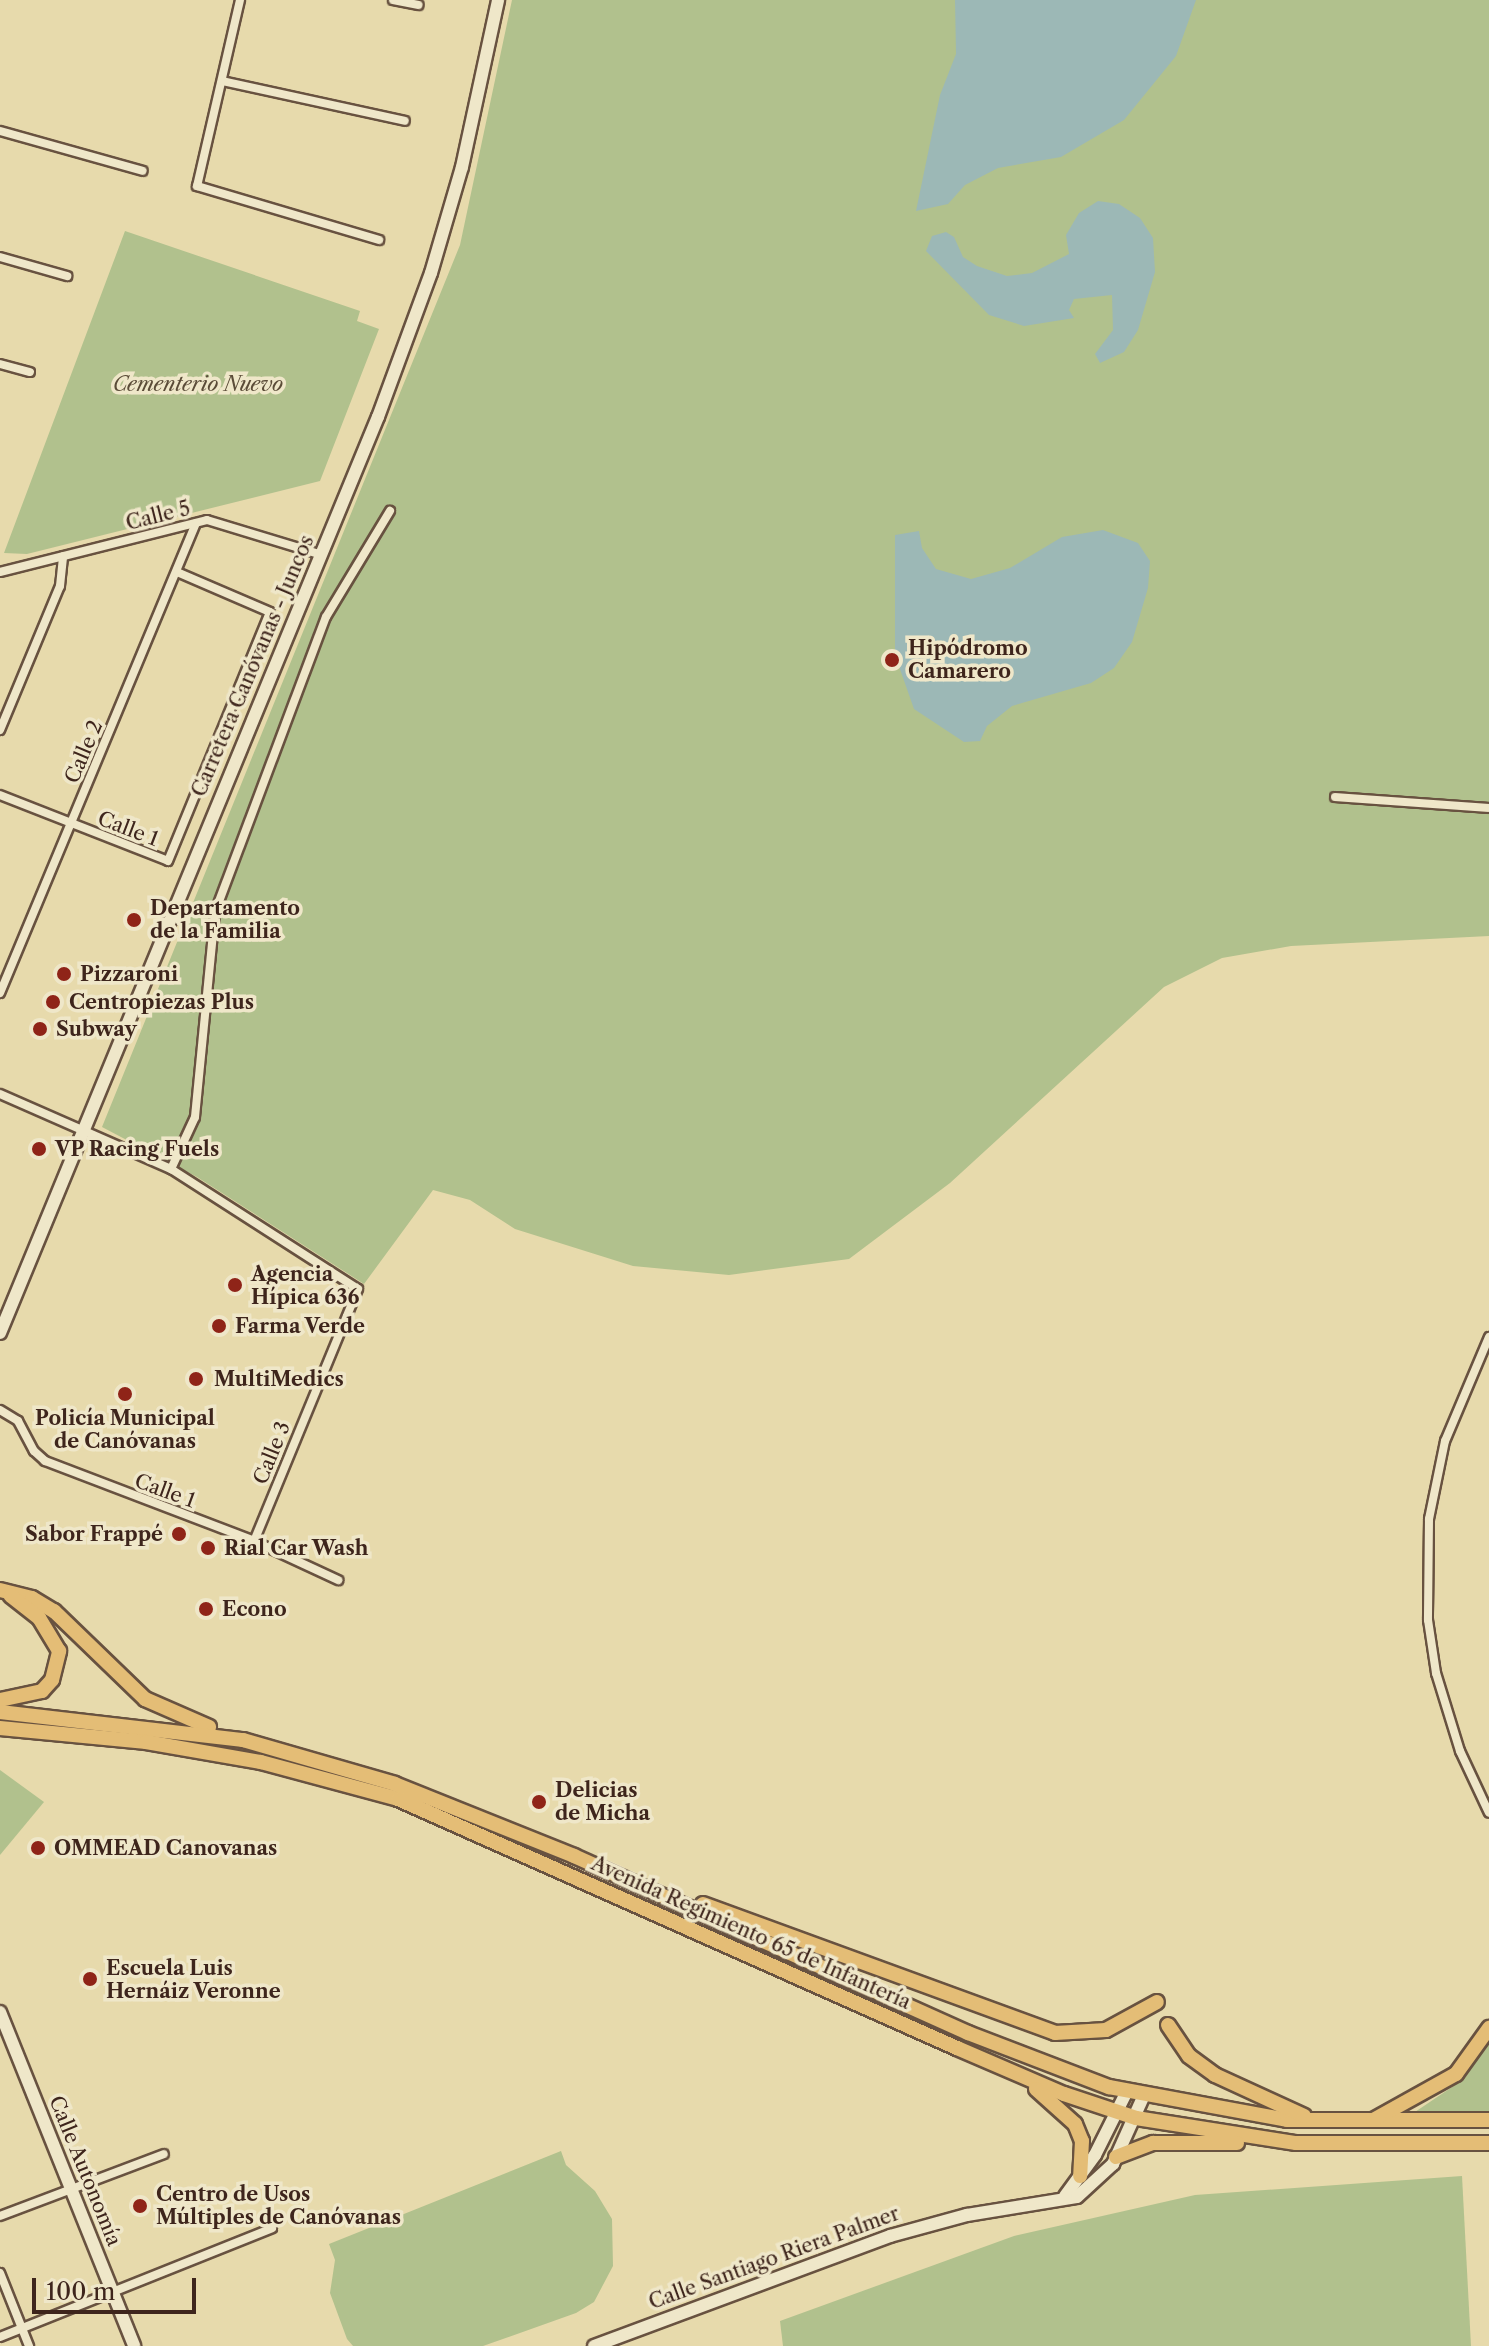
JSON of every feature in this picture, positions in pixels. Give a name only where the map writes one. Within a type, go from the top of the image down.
[{"type":"main road","name":"Carretera Canóvanas - Juncos","points":[[0,1333],[322,555],[431,273],[462,167],[498,0]]},
{"type":"main road","points":[[0,1700],[42,1691],[52,1680],[59,1651],[39,1618],[4,1591]]},
{"type":"main road","points":[[4,1591],[32,1598],[54,1611],[145,1699],[243,1740]]},
{"type":"main road","name":"Avenida Regimiento 65 de Infantería","points":[[0,1712],[243,1740],[409,1789],[647,1888],[968,2033],[1127,2091],[1277,2119],[1369,2122],[1489,2120]]},
{"type":"main road","name":"Avenida Regimiento 65 de Infantería","points":[[0,1728],[132,1740],[261,1762],[398,1799],[1002,2068],[1118,2113],[1269,2141],[1489,2143]]},
{"type":"main road","points":[[647,1888],[1055,2033],[1106,2030],[1157,2002]]},
{"type":"main road","name":"Calle Autonomía","points":[[0,2012],[134,2346]]},
{"type":"main road","points":[[1168,2025],[1189,2056],[1215,2075],[1315,2121]]},
{"type":"main road","points":[[1369,2122],[1456,2074],[1489,2028]]},
{"type":"main road","points":[[1002,2068],[1057,2104],[1075,2124],[1082,2141],[1080,2176]]},
{"type":"main road","points":[[1065,2196],[1118,2113],[1127,2091]]},
{"type":"main road","name":"Calle Santiago Riera Palmer","points":[[594,2346],[890,2236],[1088,2192],[1116,2157],[1144,2095]]},
{"type":"main road","points":[[1116,2157],[1153,2143],[1269,2141]]},
{"type":"street","points":[[240,0],[197,186],[379,240]]},
{"type":"street","points":[[393,0],[419,5]]},
{"type":"street","points":[[222,81],[405,121]]},
{"type":"street","points":[[0,131],[143,171]]},
{"type":"street","points":[[0,257],[67,276]]},
{"type":"street","points":[[0,364],[30,372]]},
{"type":"street","points":[[0,1094],[171,1169],[195,1117],[215,912],[326,617],[390,511]]},
{"type":"street","name":"Calle 5","points":[[0,572],[196,523],[223,523],[322,555]]},
{"type":"street","name":"Calle 2","points":[[0,993],[196,523]]},
{"type":"street","points":[[0,730],[60,586],[63,556]]},
{"type":"street","name":"Calle 1","points":[[0,795],[168,861],[270,612],[177,572]]},
{"type":"street","points":[[1335,797],[1489,808]]},
{"type":"street","name":"Calle 3","points":[[171,1169],[358,1289],[254,1541]]},
{"type":"street","points":[[1489,1337],[1445,1441],[1429,1519],[1428,1620],[1436,1673],[1460,1751],[1489,1813]]},
{"type":"street","name":"Calle 1","points":[[0,1410],[25,1428],[34,1451],[45,1461],[254,1541],[338,1580]]},
{"type":"street","points":[[0,2216],[164,2154]]},
{"type":"street","points":[[0,2337],[272,2228]]},
{"type":"street","points":[[0,2273],[29,2346]]},
{"type":"green space","name":"Hipódromo Camarero","points":[[512,0],[1489,0],[1489,936],[1291,946],[1222,958],[1164,987],[950,1183],[849,1259],[729,1275],[633,1266],[515,1229],[470,1200],[433,1190],[364,1284],[197,1177],[102,1127],[460,245]]},
{"type":"green space","name":"Cementerio Nuevo","points":[[125,231],[360,311],[357,321],[379,329],[320,481],[27,554],[4,553]]},
{"type":"green space","points":[[0,1770],[44,1802],[0,1855]]},
{"type":"green space","points":[[1489,2042],[1489,2114],[1409,2116],[1464,2079]]},
{"type":"green space","points":[[561,2151],[566,2165],[595,2191],[612,2219],[613,2266],[594,2302],[576,2313],[483,2346],[353,2346],[347,2339],[330,2293],[335,2260],[329,2244]]},
{"type":"green space","points":[[1462,2176],[1471,2346],[783,2346],[780,2321],[1014,2236],[1195,2195]]},
{"type":"water","points":[[955,0],[1196,0],[1176,56],[1124,120],[1061,157],[998,168],[965,185],[948,204],[916,211],[940,95],[956,54]]},
{"type":"water","points":[[1098,201],[1119,204],[1140,218],[1153,238],[1155,272],[1138,330],[1124,352],[1100,363],[1095,354],[1113,330],[1112,295],[1074,299],[1069,310],[1074,318],[1024,326],[989,315],[926,251],[932,236],[946,232],[954,237],[963,257],[977,266],[1007,276],[1032,273],[1069,254],[1066,235],[1079,213]]},
{"type":"water","points":[[1103,530],[1138,543],[1150,561],[1148,588],[1132,642],[1114,668],[1091,683],[1012,706],[987,726],[980,741],[964,742],[914,709],[895,655],[895,535],[919,531],[922,548],[936,569],[971,579],[1010,568],[1062,537]]},
{"type":"place","name":"Hipódromo Camarero","points":[[892,660]]},
{"type":"place","name":"Departamento de la Familia","points":[[134,920]]},
{"type":"place","name":"Pizzaroni","points":[[64,974]]},
{"type":"place","name":"Centropiezas Plus","points":[[53,1002]]},
{"type":"place","name":"Subway","points":[[40,1029]]},
{"type":"place","name":"VP Racing Fuels","points":[[39,1149]]},
{"type":"place","name":"Agencia Hípica 636","points":[[235,1285]]},
{"type":"place","name":"Farma Verde","points":[[219,1326]]},
{"type":"place","name":"MultiMedics","points":[[196,1379]]},
{"type":"place","name":"Policía Municipal de Canóvanas","points":[[125,1394]]},
{"type":"place","name":"Sabor Frappé","points":[[179,1534]]},
{"type":"place","name":"Rial Car Wash","points":[[208,1548]]},
{"type":"place","name":"Econo","points":[[206,1609]]},
{"type":"place","name":"Delicias de Micha","points":[[539,1802]]},
{"type":"place","name":"OMMEAD Canovanas","points":[[38,1848]]},
{"type":"place","name":"Escuela Luis Hernáiz Veronne","points":[[90,1979]]},
{"type":"place","name":"Centro de Usos Múltiples de Canóvanas","points":[[140,2206]]}]
